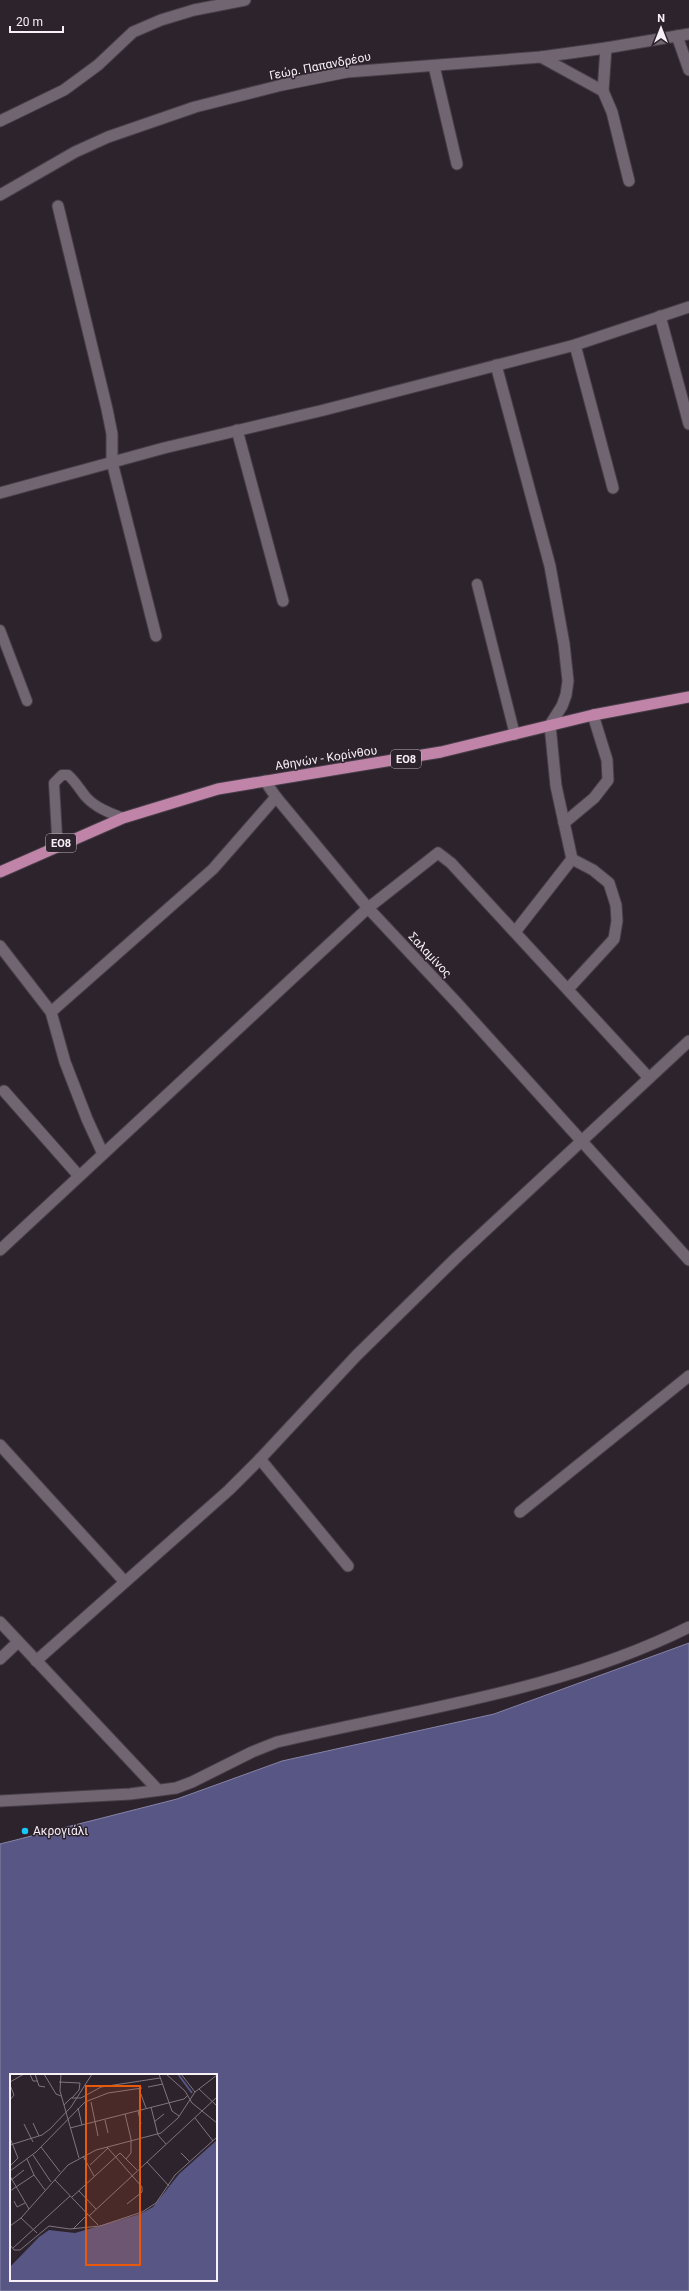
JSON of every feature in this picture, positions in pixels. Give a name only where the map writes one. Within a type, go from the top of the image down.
[{"type":"main road","name":"Αθηνών - Κορίνθου","points":[[0,872],[54,846],[123,818],[218,789],[412,758],[515,735],[593,715],[689,697]]},
{"type":"street","points":[[0,121],[64,90],[98,65],[133,32],[161,20],[194,10],[245,0]]},
{"type":"street","name":"Γεώρ. Παπανδρέου","points":[[0,195],[75,152],[141,125],[195,107],[282,85],[347,72],[378,68],[434,66],[541,56],[606,48],[689,34]]},
{"type":"street","points":[[677,36],[689,70]]},
{"type":"street","points":[[606,48],[603,91],[612,112],[629,181]]},
{"type":"street","points":[[541,56],[603,91]]},
{"type":"street","points":[[434,66],[457,164]]},
{"type":"street","points":[[58,206],[106,402],[112,434],[112,462],[156,636]]},
{"type":"street","points":[[0,493],[112,462],[237,430],[324,410],[575,345],[689,306]]},
{"type":"street","points":[[660,316],[689,424]]},
{"type":"street","points":[[575,345],[613,488]]},
{"type":"street","points":[[496,365],[550,566],[564,644],[568,681],[566,695],[562,706],[550,725],[556,786],[564,823],[572,859],[593,870],[609,883],[616,905],[618,921],[614,939],[568,989]]},
{"type":"street","points":[[237,430],[283,601]]},
{"type":"street","points":[[564,823],[594,798],[608,780],[607,760],[593,715]]},
{"type":"street","name":"Σαλαμίνος","points":[[265,781],[276,797],[368,908],[689,1260]]},
{"type":"street","points":[[51,1012],[213,869],[276,797]]},
{"type":"street","points":[[0,1250],[368,908],[438,853],[451,863],[649,1078]]},
{"type":"street","points":[[515,932],[572,859]]},
{"type":"street","points":[[0,946],[51,1012],[65,1062],[87,1119],[103,1154]]},
{"type":"street","points":[[36,1661],[260,1459],[357,1355],[581,1141],[689,1041]]},
{"type":"street","points":[[4,1091],[79,1176]]},
{"type":"street","points":[[520,1512],[689,1376]]},
{"type":"street","points":[[0,1445],[125,1582]]},
{"type":"street","points":[[260,1459],[348,1566]]},
{"type":"street","points":[[0,1622],[158,1790]]},
{"type":"street","points":[[0,1801],[130,1794],[158,1790],[192,1782],[252,1752],[277,1742],[463,1702],[578,1671],[615,1659],[689,1627]]},
{"type":"street","points":[[0,1659],[18,1642]]},
{"type":"lane","points":[[476,584],[515,735]]},
{"type":"lane","points":[[0,630],[27,701]]},
{"type":"lane","points":[[54,846],[57,836],[54,783],[62,774],[68,774],[77,782],[87,798],[103,810],[123,818]]},
{"type":"shaded area","points":[[689,1643],[689,2291],[0,2291],[0,1844],[177,1799],[282,1761],[494,1714]]},
{"type":"place","name":"Ακρογιάλι","points":[[25,1831]]}]
